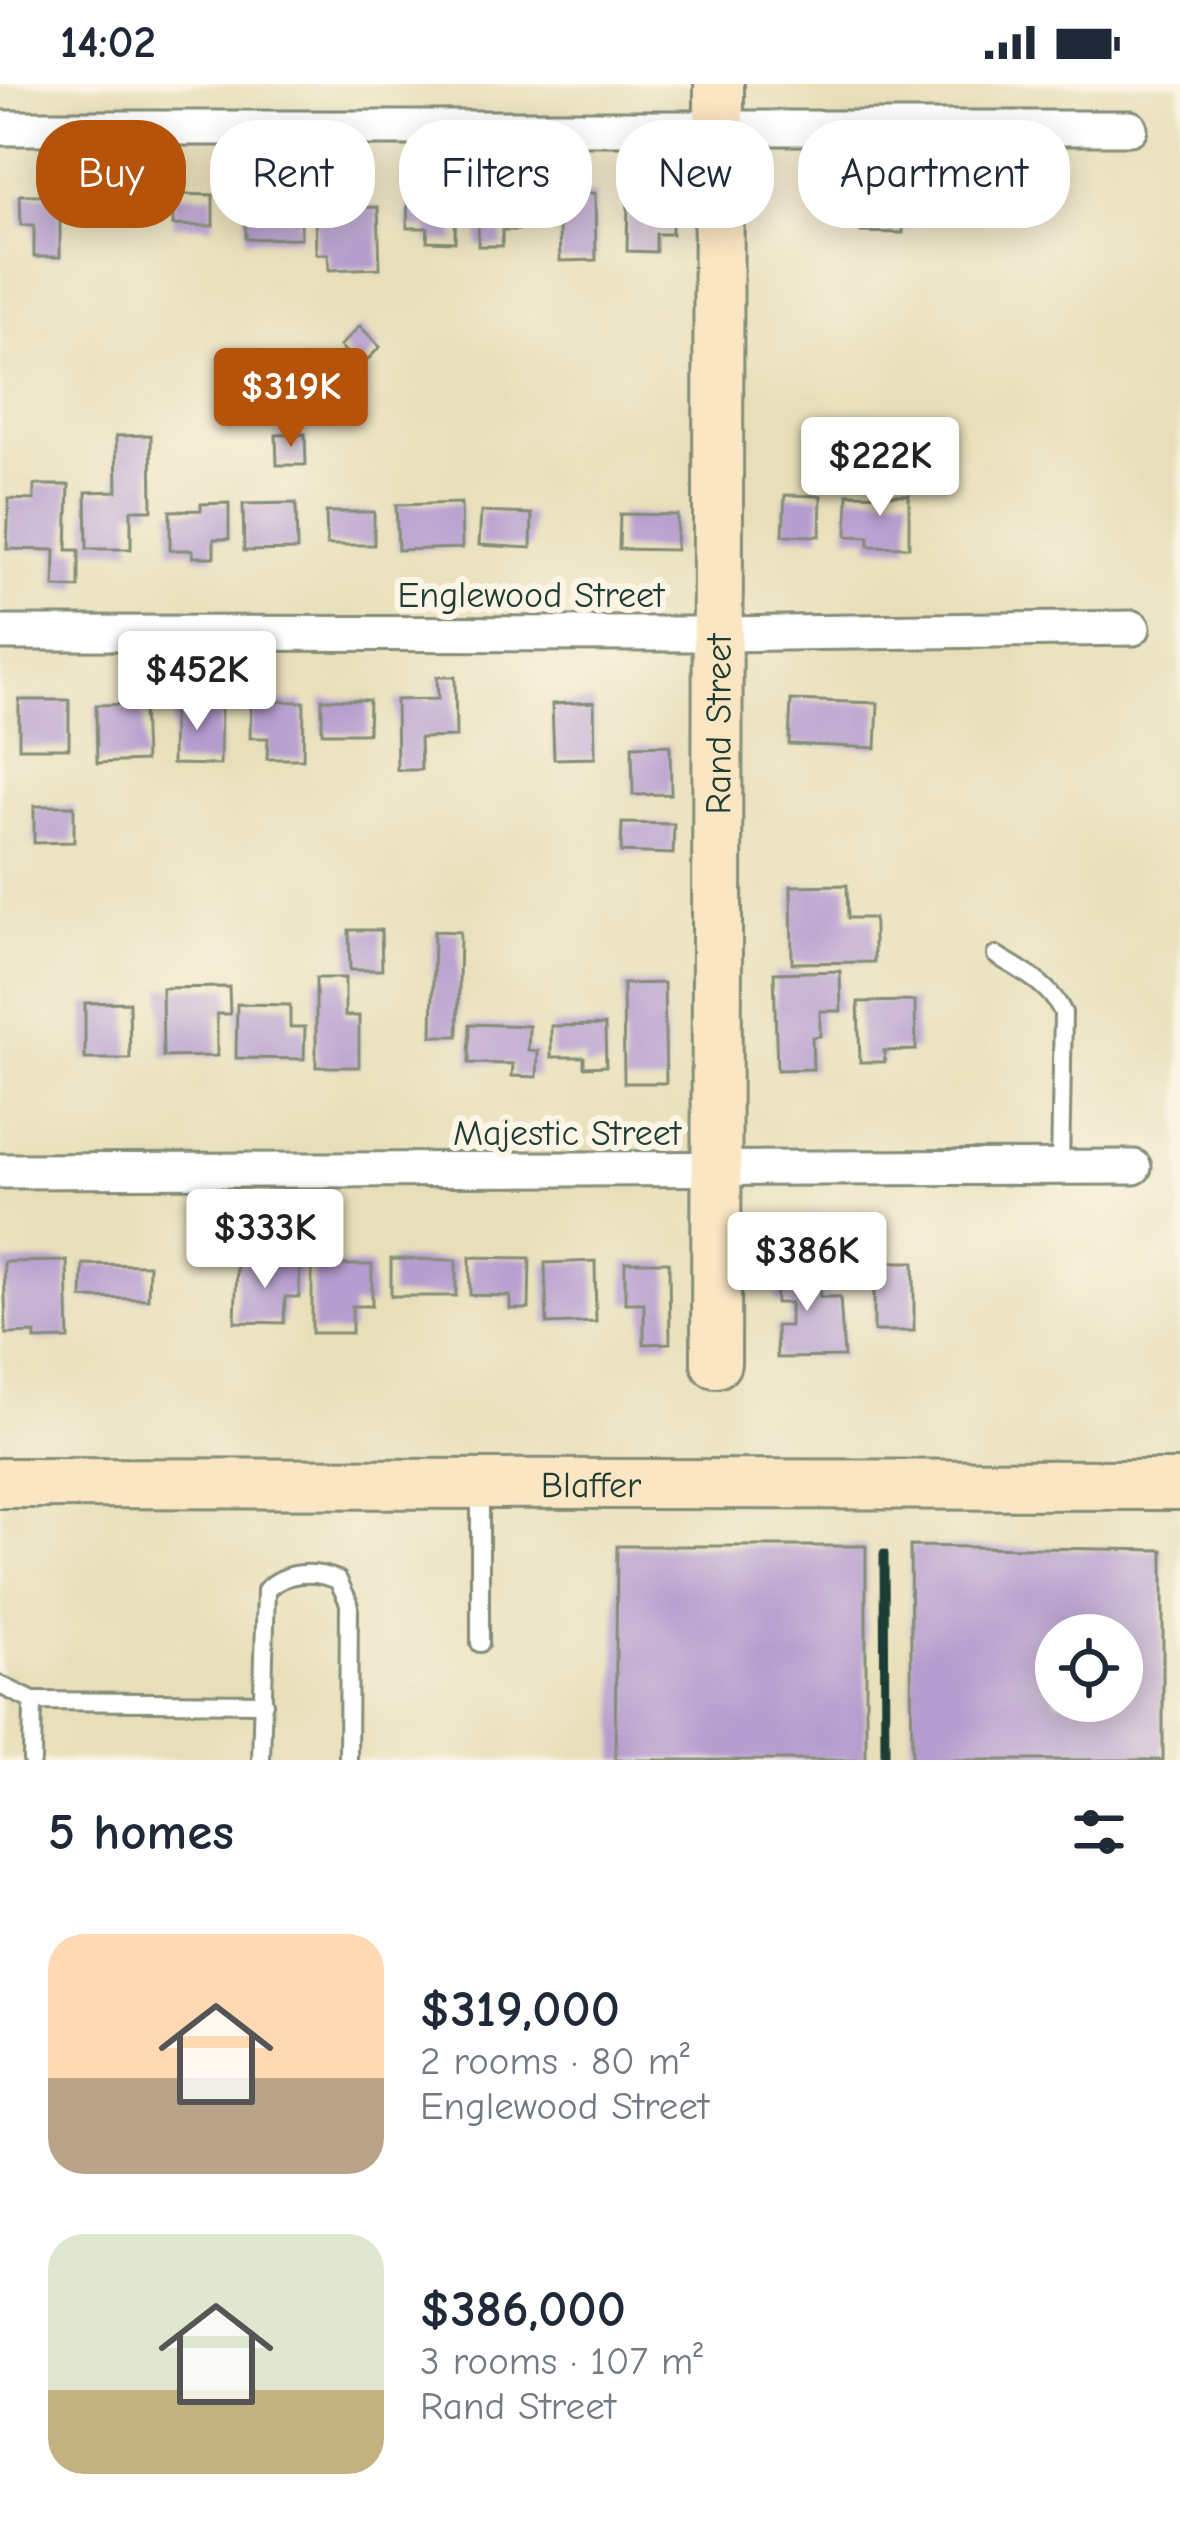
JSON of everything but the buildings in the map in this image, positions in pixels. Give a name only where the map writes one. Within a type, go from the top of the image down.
[{"type":"street","points":[[0,128],[719,106],[1130,128]]},
{"type":"street","name":"Rand Street","points":[[716,1363],[719,106]]},
{"type":"street","name":"Englewood Street","points":[[0,633],[719,634],[1133,628]]},
{"type":"street","name":"Majestic Street","points":[[0,1171],[1134,1167]]},
{"type":"street","name":"Blaffer","points":[[0,1483],[1180,1485]]},
{"type":"lane","points":[[996,955],[1044,986],[1063,1013],[1060,1168]]},
{"type":"lane","points":[[480,1484],[480,1643]]},
{"type":"lane","points":[[261,1760],[266,1590],[279,1577],[319,1573],[338,1580],[349,1603],[348,1760]]},
{"type":"lane","points":[[0,1685],[33,1701],[264,1703]]},
{"type":"lane","points":[[32,1760],[33,1701]]},
{"type":"railway","points":[[884,1554],[885,1760]]}]
